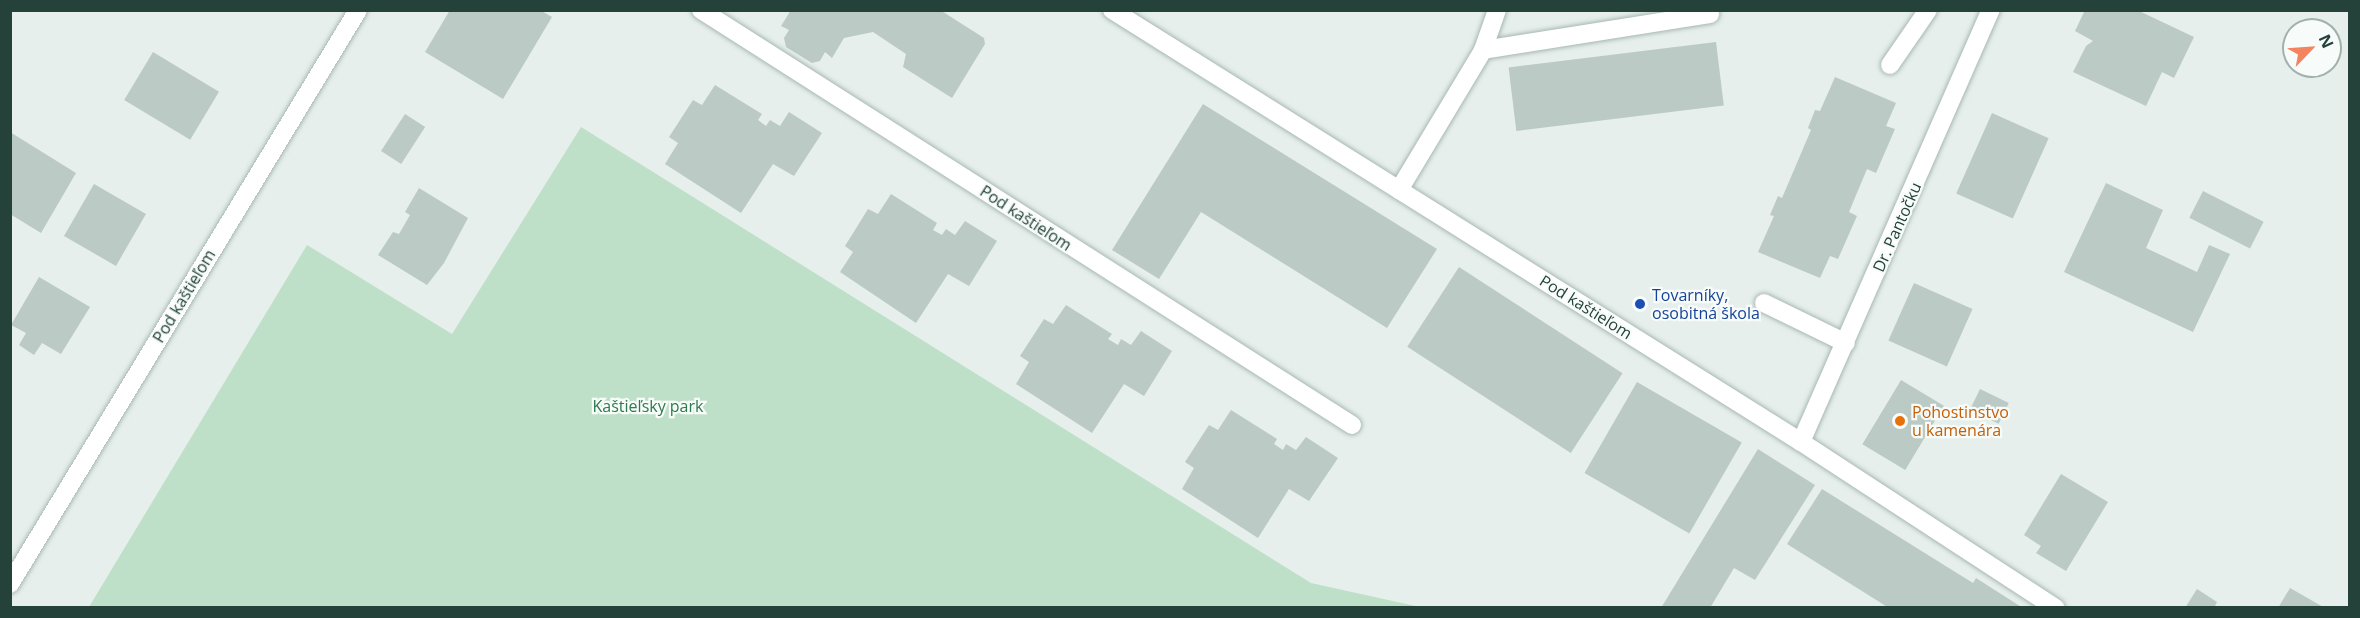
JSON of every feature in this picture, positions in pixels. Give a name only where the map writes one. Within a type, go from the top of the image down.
[{"type":"street","name":"Pod kaštieľom","points":[[10,584],[358,10]]},
{"type":"street","name":"Pod kaštieľom","points":[[701,10],[1352,425]]},
{"type":"street","points":[[1399,190],[1483,50],[1497,10]]},
{"type":"street","points":[[1890,65],[1928,10]]},
{"type":"street","name":"Dr. Pantočku","points":[[1801,442],[1991,10]]},
{"type":"street","name":"Pod kaštieľom","points":[[1119,12],[1801,442],[2056,608]]},
{"type":"street","points":[[1483,50],[1710,14]]},
{"type":"street","points":[[1764,303],[1846,343]]},
{"type":"green space","name":"Kaštieľsky park","points":[[581,127],[1311,583],[1420,607],[89,607],[307,245],[452,334]]},
{"type":"building","points":[[450,10],[540,10],[552,17],[503,99],[425,52]]},
{"type":"building","points":[[791,10],[940,10],[984,38],[985,44],[952,98],[903,67],[906,54],[873,32],[844,38],[832,58],[825,52],[820,61],[812,63],[786,47],[784,38],[789,30],[781,26]]},
{"type":"building","points":[[2085,10],[2137,10],[2194,37],[2174,78],[2162,72],[2146,106],[2073,72],[2086,46],[2093,41],[2075,31]]},
{"type":"building","points":[[1716,42],[1724,106],[1516,131],[1509,67]]},
{"type":"building","points":[[153,52],[219,92],[190,140],[124,100]]},
{"type":"building","points":[[1835,77],[1896,103],[1886,126],[1895,129],[1876,173],[1867,169],[1849,212],[1857,216],[1838,259],[1830,256],[1820,278],[1758,252],[1774,216],[1770,215],[1778,196],[1782,198],[1811,130],[1808,128],[1815,110],[1820,111]]},
{"type":"building","points":[[715,85],[762,114],[758,120],[766,126],[770,120],[780,126],[789,112],[822,133],[794,176],[773,164],[741,213],[665,164],[678,143],[669,137],[693,100],[702,105]]},
{"type":"building","points":[[1203,104],[1437,249],[1387,328],[1201,212],[1159,279],[1112,250]]},
{"type":"building","points":[[1992,113],[2049,138],[2013,219],[1956,193]]},
{"type":"building","points":[[405,114],[425,127],[401,164],[381,151]]},
{"type":"building","points":[[10,132],[76,173],[41,233],[10,214]]},
{"type":"building","points":[[2106,183],[2163,210],[2146,248],[2197,272],[2209,245],[2230,254],[2193,332],[2064,272]]},
{"type":"building","points":[[94,184],[146,214],[116,266],[64,236]]},
{"type":"building","points":[[419,188],[468,218],[444,263],[427,285],[378,255],[393,232],[399,234],[410,215],[405,212]]},
{"type":"building","points":[[2203,191],[2264,222],[2250,249],[2189,218]]},
{"type":"building","points":[[891,194],[937,223],[933,230],[942,235],[946,229],[955,235],[965,221],[997,241],[969,286],[948,274],[916,323],[840,272],[853,252],[845,246],[868,209],[878,214]]},
{"type":"building","points":[[1459,267],[1623,373],[1571,453],[1407,347]]},
{"type":"building","points":[[39,277],[90,307],[61,354],[42,343],[34,355],[19,345],[26,333],[11,325]]},
{"type":"building","points":[[1914,283],[1972,309],[1947,367],[1888,341]]},
{"type":"building","points":[[1066,305],[1112,334],[1108,339],[1118,345],[1121,339],[1131,345],[1141,331],[1172,351],[1144,396],[1124,384],[1092,433],[1016,384],[1029,362],[1020,356],[1044,319],[1053,324]]},
{"type":"building","points":[[1901,380],[1944,406],[1905,470],[1862,444]]},
{"type":"building","points":[[1637,382],[1742,442],[1689,533],[1584,473]]},
{"type":"building","points":[[1980,389],[2009,403],[1999,424],[1970,410]]},
{"type":"building","points":[[1231,410],[1277,439],[1274,444],[1283,450],[1286,444],[1296,450],[1306,437],[1338,458],[1309,501],[1289,489],[1258,538],[1182,489],[1194,468],[1185,462],[1209,425],[1218,430]]},
{"type":"building","points":[[1758,449],[1815,485],[1755,580],[1734,568],[1710,608],[1661,608]]},
{"type":"building","points":[[2061,474],[2108,502],[2066,571],[2036,553],[2041,546],[2024,535]]},
{"type":"building","points":[[1822,489],[1973,583],[1976,578],[2023,608],[1889,608],[1787,544]]},
{"type":"building","points":[[2290,588],[2325,608],[2278,608]]},
{"type":"building","points":[[2197,589],[2217,602],[2214,608],[2185,608]]},
{"type":"place","name":"Tovarníky, osobitná škola","points":[[1640,304]]},
{"type":"place","name":"Pohostinstvo u kamenára","points":[[1900,421]]}]
